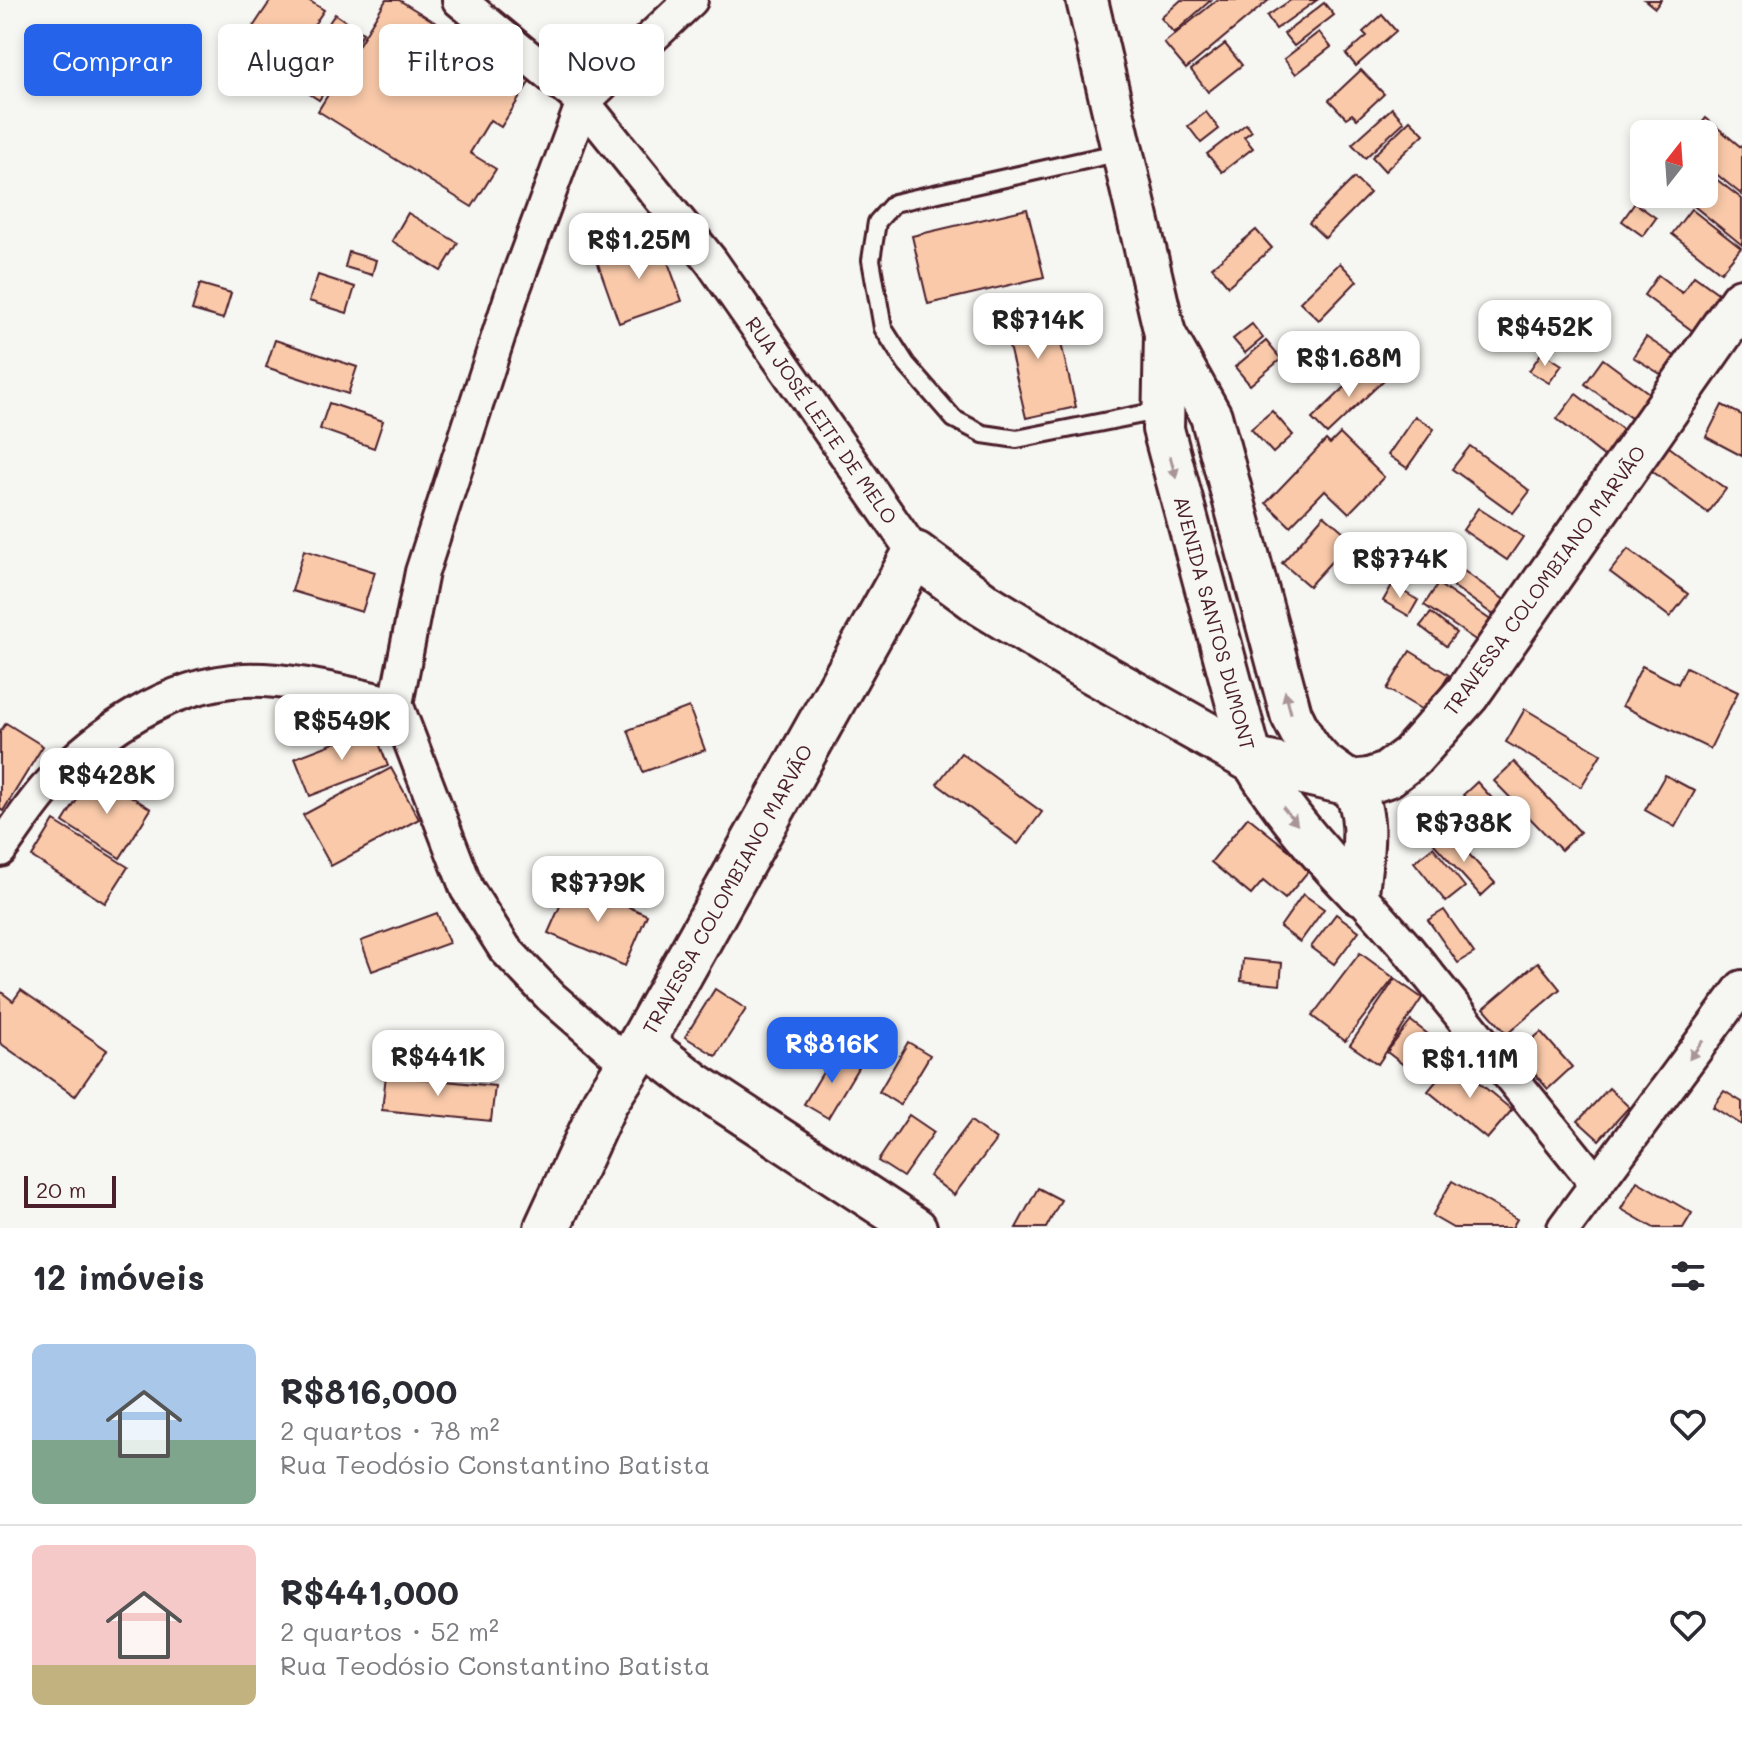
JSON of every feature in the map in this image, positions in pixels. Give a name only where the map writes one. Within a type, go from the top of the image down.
[{"type":"main road","name":"TRAVESSA COLOMBIANO MARVÃO","points":[[1252,760],[1350,783],[1387,775],[1411,757],[1467,694],[1742,301]]},
{"type":"main road","name":"RUA JOSÉ LEITE DE MELO","points":[[915,554],[983,604],[1082,665],[1252,760]]},
{"type":"main road","name":"TRAVESSA COLOMBIANO MARVÃO","points":[[547,1228],[605,1102],[636,1054],[915,554]]},
{"type":"street","name":"RUA JOSÉ LEITE DE MELO","points":[[459,0],[583,102],[711,261],[915,554]]},
{"type":"street","points":[[691,0],[583,102],[514,288],[422,572],[396,704],[467,889],[505,949],[551,997],[636,1054],[695,1083],[916,1228]]},
{"type":"street","name":"AVENIDA SANTOS DUMONT","points":[[1087,0],[1165,334],[1163,429],[1252,760],[1272,794],[1324,858],[1358,893]]},
{"type":"street","name":"AVENIDA SANTOS DUMONT","points":[[1165,334],[1211,416],[1291,714],[1305,743],[1350,783]]},
{"type":"street","points":[[0,850],[48,787],[105,736],[155,703],[203,687],[243,680],[333,691],[396,704]]},
{"type":"street","points":[[1350,783],[1359,802],[1362,824],[1358,893],[1405,946],[1597,1184]]},
{"type":"street","points":[[1564,1228],[1742,987]]},
{"type":"lane","points":[[1123,152],[894,203],[877,222],[871,260],[883,328],[906,364],[954,419],[983,434],[1017,439],[1164,409]]},
{"type":"building","points":[[271,0],[308,0],[324,10],[315,24],[255,24]]},
{"type":"building","points":[[386,0],[399,0],[438,24],[379,24],[379,96],[521,96],[501,127],[490,120],[470,153],[496,169],[472,207],[318,111],[327,96],[363,96],[363,38]]},
{"type":"building","points":[[1181,0],[1211,0],[1174,33],[1161,18]]},
{"type":"building","points":[[1217,0],[1269,0],[1186,69],[1164,43]]},
{"type":"building","points":[[1291,0],[1317,0],[1276,29],[1267,16]]},
{"type":"building","points":[[1645,0],[1661,0],[1655,8]]},
{"type":"building","points":[[1324,3],[1334,15],[1294,46],[1284,34]]},
{"type":"building","points":[[335,14],[350,24],[328,24]]},
{"type":"building","points":[[1382,15],[1396,31],[1356,66],[1346,54],[1367,36],[1363,32]]},
{"type":"building","points":[[1319,32],[1331,47],[1296,74],[1284,59]]},
{"type":"building","points":[[1225,44],[1242,65],[1208,92],[1191,70]]},
{"type":"building","points":[[1361,70],[1384,94],[1357,119],[1352,114],[1346,118],[1329,100]]},
{"type":"building","points":[[523,77],[530,81],[523,92]]},
{"type":"building","points":[[1392,108],[1404,122],[1365,158],[1352,144]]},
{"type":"building","points":[[1206,112],[1219,129],[1201,143],[1188,126]]},
{"type":"building","points":[[1410,120],[1424,134],[1385,171],[1372,157]]},
{"type":"building","points":[[1246,124],[1252,131],[1244,137],[1253,148],[1222,172],[1207,154]]},
{"type":"building","points":[[1718,128],[1742,148],[1742,195],[1718,175]]},
{"type":"building","points":[[1354,178],[1370,193],[1325,238],[1309,223]]},
{"type":"building","points":[[1718,181],[1742,199],[1742,245],[1696,208],[1718,208]]},
{"type":"building","points":[[1631,208],[1642,208],[1656,218],[1643,236],[1622,221]]},
{"type":"building","points":[[1027,209],[1044,277],[928,304],[912,236]]},
{"type":"building","points":[[1691,209],[1741,248],[1721,272],[1672,234]]},
{"type":"building","points":[[408,213],[458,243],[441,271],[392,241]]},
{"type":"building","points":[[1256,230],[1272,248],[1228,286],[1212,267]]},
{"type":"building","points":[[660,240],[682,301],[619,323],[597,261]]},
{"type":"building","points":[[349,252],[376,260],[372,275],[345,267]]},
{"type":"building","points":[[1340,263],[1357,281],[1319,320],[1300,302]]},
{"type":"building","points":[[318,275],[355,287],[347,313],[309,301]]},
{"type":"building","points":[[1658,275],[1682,293],[1694,276],[1729,301],[1701,337],[1644,295]]},
{"type":"building","points":[[200,284],[231,293],[223,319],[192,310]]},
{"type":"building","points":[[1030,301],[1036,322],[1055,318],[1076,407],[1026,418],[1000,308]]},
{"type":"building","points":[[1252,324],[1263,338],[1245,353],[1233,339]]},
{"type":"building","points":[[1646,337],[1682,361],[1670,380],[1633,357]]},
{"type":"building","points":[[275,340],[357,367],[348,394],[266,367]]},
{"type":"building","points":[[1266,341],[1281,359],[1250,385],[1235,367]]},
{"type":"building","points":[[1542,352],[1562,365],[1549,383],[1529,371]]},
{"type":"building","points":[[1603,359],[1657,399],[1639,424],[1585,384]]},
{"type":"building","points":[[1370,363],[1385,379],[1327,434],[1312,419]]},
{"type":"building","points":[[1576,394],[1630,435],[1610,461],[1557,419]]},
{"type":"building","points":[[329,403],[383,421],[374,448],[320,429]]},
{"type":"building","points":[[1722,405],[1742,415],[1742,456],[1706,437]]},
{"type":"building","points":[[1272,411],[1293,435],[1273,453],[1251,429]]},
{"type":"building","points":[[1415,416],[1434,429],[1407,468],[1388,455]]},
{"type":"building","points":[[1340,434],[1384,477],[1349,513],[1325,490],[1290,526],[1266,503],[1326,440],[1330,444]]},
{"type":"building","points":[[1665,444],[1726,489],[1708,513],[1648,468]]},
{"type":"building","points":[[1470,446],[1530,491],[1513,513],[1452,469]]},
{"type":"building","points":[[1478,508],[1523,537],[1507,560],[1463,530]]},
{"type":"building","points":[[1324,515],[1352,539],[1309,586],[1282,563]]},
{"type":"building","points":[[1628,549],[1688,594],[1670,617],[1610,572]]},
{"type":"building","points":[[304,550],[375,572],[362,612],[292,591]]},
{"type":"building","points":[[1464,571],[1506,601],[1495,616],[1453,586]]},
{"type":"building","points":[[1438,584],[1492,621],[1477,641],[1424,605]]},
{"type":"building","points":[[1392,585],[1418,600],[1409,616],[1383,601]]},
{"type":"building","points":[[1431,613],[1456,633],[1446,646],[1420,626]]},
{"type":"building","points":[[1410,651],[1449,675],[1426,712],[1387,689]]},
{"type":"building","points":[[1642,666],[1678,684],[1686,667],[1738,692],[1710,749],[1622,706]]},
{"type":"building","points":[[689,707],[705,750],[643,772],[628,730]]},
{"type":"building","points":[[1525,709],[1601,754],[1581,787],[1506,742]]},
{"type":"building","points":[[6,723],[43,746],[3,811],[0,809],[0,732]]},
{"type":"building","points":[[373,728],[388,766],[310,796],[295,758]]},
{"type":"building","points":[[961,753],[1042,812],[1018,844],[937,784]]},
{"type":"building","points":[[1514,762],[1580,832],[1561,850],[1494,781]]},
{"type":"building","points":[[391,768],[419,819],[331,866],[303,815]]},
{"type":"building","points":[[94,773],[151,809],[120,858],[63,822]]},
{"type":"building","points":[[1665,775],[1695,791],[1675,827],[1645,810]]},
{"type":"building","points":[[1477,782],[1512,820],[1498,833],[1463,795]]},
{"type":"building","points":[[1248,817],[1311,868],[1285,899],[1263,881],[1251,895],[1211,862]]},
{"type":"building","points":[[54,821],[128,867],[105,903],[32,857]]},
{"type":"building","points":[[1448,831],[1495,883],[1481,896],[1434,844]]},
{"type":"building","points":[[1433,847],[1465,887],[1446,902],[1414,862]]},
{"type":"building","points":[[571,881],[647,915],[625,966],[548,933]]},
{"type":"building","points":[[1303,894],[1324,909],[1300,942],[1280,927]]},
{"type":"building","points":[[1444,910],[1474,953],[1458,963],[1428,920]]},
{"type":"building","points":[[437,913],[449,943],[372,971],[361,941]]},
{"type":"building","points":[[1336,914],[1359,931],[1334,964],[1311,947]]},
{"type":"building","points":[[1360,953],[1394,978],[1345,1041],[1312,1016]]},
{"type":"building","points":[[1243,959],[1282,963],[1280,985],[1241,981]]},
{"type":"building","points":[[1538,962],[1560,989],[1507,1034],[1484,1008]]},
{"type":"building","points":[[1395,979],[1422,998],[1378,1064],[1350,1045]]},
{"type":"building","points":[[715,989],[746,1009],[716,1056],[685,1037]]},
{"type":"building","points":[[21,990],[107,1050],[75,1096],[0,1043],[0,991],[13,1001]]},
{"type":"building","points":[[1411,1021],[1442,1045],[1418,1076],[1387,1052]]},
{"type":"building","points":[[1541,1032],[1572,1067],[1548,1089],[1516,1053]]},
{"type":"building","points":[[908,1042],[930,1055],[900,1105],[879,1092]]},
{"type":"building","points":[[835,1052],[859,1066],[828,1118],[804,1104]]},
{"type":"building","points":[[1453,1061],[1512,1110],[1487,1139],[1428,1091]]},
{"type":"building","points":[[386,1075],[495,1086],[491,1121],[382,1110]]},
{"type":"building","points":[[1609,1088],[1629,1107],[1599,1140],[1578,1121]]},
{"type":"building","points":[[1724,1091],[1742,1102],[1742,1125],[1713,1107]]},
{"type":"building","points":[[909,1115],[934,1132],[903,1177],[878,1161]]},
{"type":"building","points":[[971,1121],[996,1140],[954,1195],[929,1176]]},
{"type":"building","points":[[1452,1181],[1517,1219],[1512,1228],[1453,1228],[1432,1216]]},
{"type":"building","points":[[1637,1181],[1692,1213],[1683,1228],[1654,1228],[1621,1209]]},
{"type":"building","points":[[1038,1188],[1061,1200],[1046,1228],[1016,1228]]}]
